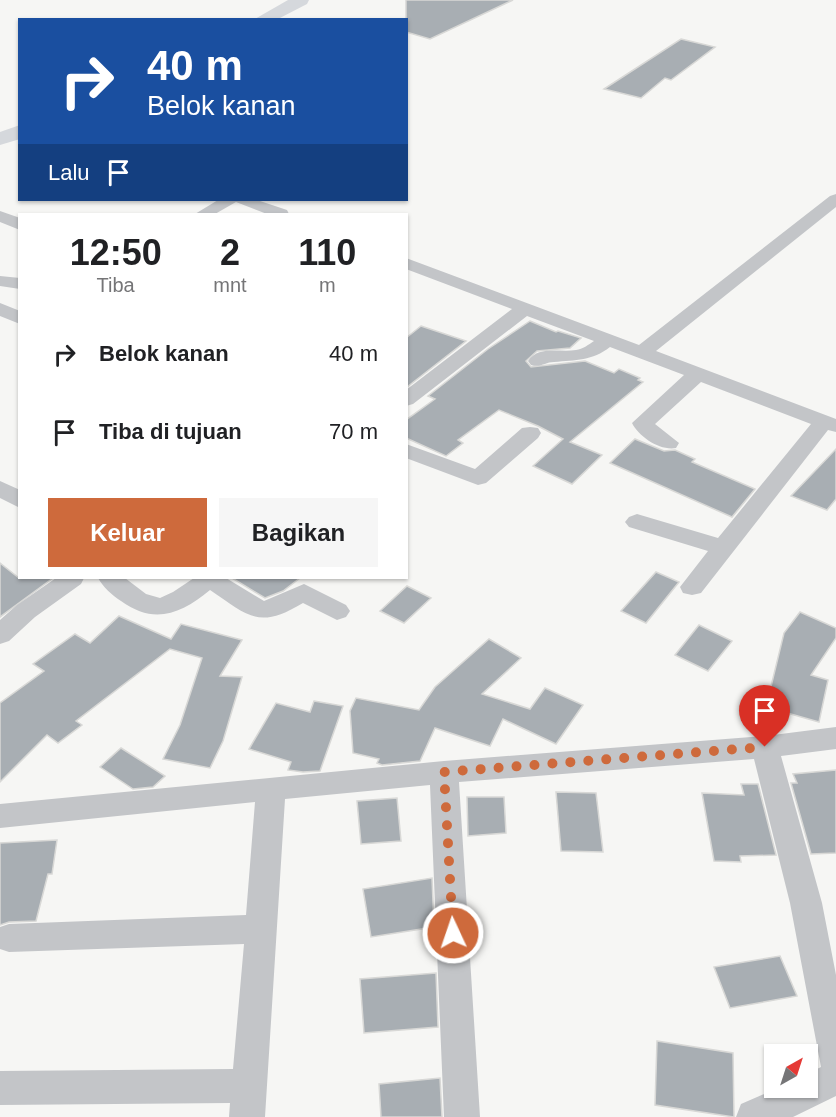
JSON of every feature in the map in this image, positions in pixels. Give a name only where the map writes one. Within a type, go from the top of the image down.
[{"type":"main road","points":[[265,18],[301,0]]},
{"type":"main road","points":[[0,139],[18,132]]},
{"type":"street","points":[[640,353],[836,199]]},
{"type":"street","points":[[205,213],[227,201]]},
{"type":"street","points":[[246,201],[278,213]]},
{"type":"street","points":[[0,216],[18,224]]},
{"type":"street","points":[[408,264],[830,424],[722,547],[692,587]]},
{"type":"street","points":[[0,281],[18,284]]},
{"type":"street","points":[[0,309],[18,317]]},
{"type":"street","points":[[408,397],[524,309]]},
{"type":"street","points":[[538,361],[548,356],[584,355],[607,340]]},
{"type":"street","points":[[668,443],[643,423],[698,374]]},
{"type":"street","points":[[408,451],[478,478],[530,433]]},
{"type":"street","points":[[0,488],[18,500]]},
{"type":"street","points":[[637,522],[722,547]]},
{"type":"street","points":[[0,635],[26,611],[71,579]]},
{"type":"street","points":[[111,579],[141,602],[164,608],[182,601],[208,579]]},
{"type":"street","points":[[211,579],[257,609],[266,610],[281,606],[304,593],[337,611]]},
{"type":"street","points":[[0,816],[444,772],[765,747],[836,738]]},
{"type":"street","points":[[765,747],[806,903],[836,1061]]},
{"type":"street","points":[[444,772],[462,1117]]},
{"type":"street","points":[[0,1088],[248,1102],[271,789]]},
{"type":"street","points":[[9,938],[260,929]]},
{"type":"street","points":[[754,1117],[836,1078]]},
{"type":"building","points":[[406,0],[513,0],[430,39],[408,33],[408,18],[406,18]]},
{"type":"building","points":[[681,39],[715,47],[671,80],[665,78],[641,98],[604,89]]},
{"type":"building","points":[[530,321],[556,332],[581,338],[570,348],[537,351],[526,361],[531,367],[585,361],[614,373],[619,369],[640,378],[638,380],[643,382],[570,442],[602,455],[572,484],[533,466],[563,439],[499,410],[458,440],[463,443],[446,456],[408,439],[408,419],[435,399],[428,396],[488,349]]},
{"type":"building","points":[[421,326],[466,341],[408,386],[408,336]]},
{"type":"building","points":[[635,439],[664,451],[675,450],[695,459],[692,462],[755,489],[732,517],[610,463]]},
{"type":"building","points":[[836,449],[836,499],[827,510],[791,496]]},
{"type":"building","points":[[0,563],[18,579],[52,579],[0,617]]},
{"type":"building","points":[[656,572],[679,582],[646,623],[621,611]]},
{"type":"building","points":[[234,579],[299,579],[283,591],[265,598]]},
{"type":"building","points":[[407,586],[431,598],[404,623],[380,611]]},
{"type":"building","points":[[800,612],[836,628],[836,638],[811,675],[828,680],[819,722],[766,707],[784,633]]},
{"type":"building","points":[[119,616],[171,639],[181,624],[242,640],[220,676],[242,677],[223,741],[210,768],[163,759],[180,725],[202,658],[170,649],[76,721],[82,725],[58,743],[47,735],[0,782],[0,703],[44,671],[33,664],[75,634],[90,643]]},
{"type":"building","points":[[699,625],[732,641],[708,671],[675,655]]},
{"type":"building","points":[[489,639],[521,658],[482,694],[530,709],[545,688],[583,705],[556,744],[503,719],[490,746],[435,728],[420,761],[382,765],[377,763],[379,759],[353,753],[350,711],[356,698],[419,710],[435,687]]},
{"type":"building","points":[[314,701],[343,706],[320,771],[288,770],[291,762],[249,749],[276,703],[310,712]]},
{"type":"building","points":[[121,748],[165,776],[153,787],[133,789],[100,767]]},
{"type":"building","points":[[836,770],[836,853],[811,854],[791,783],[797,783],[793,774]]},
{"type":"building","points":[[741,784],[758,784],[776,855],[740,856],[741,862],[714,861],[702,793],[744,795]]},
{"type":"building","points":[[556,792],[596,793],[603,852],[561,851]]},
{"type":"building","points":[[467,797],[504,797],[506,833],[468,836]]},
{"type":"building","points":[[397,798],[401,841],[361,844],[357,801]]},
{"type":"building","points":[[57,840],[52,874],[48,874],[36,921],[9,922],[0,925],[0,843]]},
{"type":"building","points":[[432,878],[434,927],[371,937],[363,889]]},
{"type":"building","points":[[780,956],[797,996],[730,1008],[714,967]]},
{"type":"building","points":[[436,973],[438,1027],[364,1033],[360,979]]},
{"type":"building","points":[[657,1041],[733,1053],[734,1117],[655,1105]]},
{"type":"building","points":[[440,1078],[442,1117],[381,1117],[379,1084]]},
{"type":"route","points":[[453,933],[444,772],[765,747]]}]
